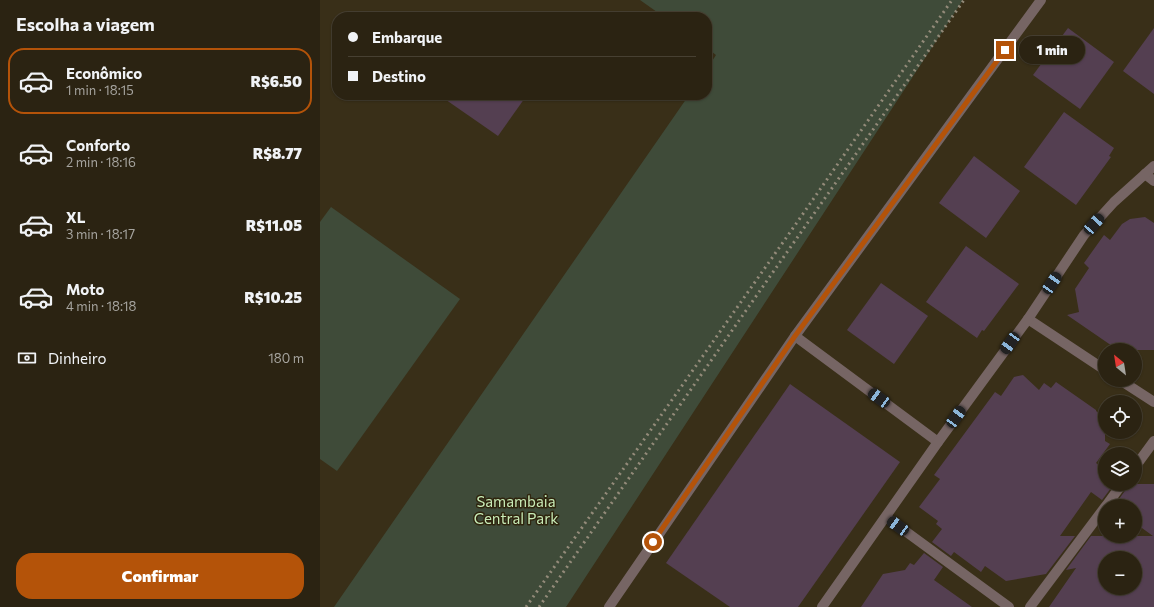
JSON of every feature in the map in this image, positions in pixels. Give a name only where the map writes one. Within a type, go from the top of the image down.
[{"type":"street","points":[[609,607],[795,336],[1041,0]]},
{"type":"street","points":[[822,607],[938,442],[1028,319],[1084,235],[1114,202],[1154,166]]},
{"type":"street","points":[[1145,174],[1154,181]]},
{"type":"street","points":[[1028,319],[1098,365]]},
{"type":"street","points":[[795,336],[938,442]]},
{"type":"street","points":[[1131,387],[1154,402]]},
{"type":"street","points":[[1142,457],[1154,441]]},
{"type":"street","points":[[1110,499],[1117,491]]},
{"type":"street","points":[[1030,607],[1098,515]]},
{"type":"street","points":[[886,517],[1009,607]]},
{"type":"green space","name":"Samambaia Central Park","points":[[640,0],[963,0],[566,607],[334,607],[686,100],[712,100],[712,61],[716,55],[712,52],[712,12],[657,12]]},
{"type":"green space","points":[[331,207],[460,299],[337,471],[320,459],[320,222]]},
{"type":"building","points":[[1068,28],[1114,62],[1080,109],[1033,75]]},
{"type":"building","points":[[1154,28],[1154,94],[1123,71]]},
{"type":"building","points":[[446,100],[523,100],[498,136]]},
{"type":"building","points":[[1064,112],[1114,148],[1109,156],[1111,157],[1076,205],[1024,167]]},
{"type":"building","points":[[974,156],[1020,191],[986,238],[939,203]]},
{"type":"building","points":[[1145,217],[1154,223],[1154,350],[1142,350],[1142,343],[1108,343],[1067,315],[1079,312],[1075,289],[1089,268],[1084,263],[1104,235],[1110,240],[1122,224],[1130,219]]},
{"type":"building","points":[[966,246],[1019,284],[984,331],[982,330],[977,338],[926,302]]},
{"type":"building","points":[[881,283],[928,316],[894,364],[847,330]]},
{"type":"building","points":[[1023,375],[1039,390],[1044,383],[1051,388],[1056,382],[1096,410],[1098,413],[1098,439],[1105,439],[1105,441],[1110,444],[1108,447],[1098,447],[1098,460],[1096,463],[1098,465],[1098,491],[1109,491],[1103,499],[1091,492],[1060,536],[1075,536],[1046,574],[1006,581],[985,566],[981,572],[954,552],[951,556],[932,542],[942,529],[936,524],[938,521],[919,507],[940,479],[934,475],[995,392],[1001,396],[1014,377]]},
{"type":"building","points":[[790,384],[900,462],[798,607],[730,607],[666,563]]},
{"type":"building","points":[[1142,484],[1154,484],[1154,607],[1049,607],[1076,568],[1066,570],[1091,536],[1098,536],[1098,543],[1142,543],[1142,536],[1153,536],[1142,528],[1142,499],[1119,499],[1125,491],[1142,491]]},
{"type":"building","points":[[924,553],[943,567],[934,580],[972,607],[861,607],[883,574],[905,570],[910,563],[914,565]]},
{"type":"railway","points":[[526,607],[952,0]]},
{"type":"railway","points":[[539,607],[964,0]]},
{"type":"route","points":[[653,542],[795,336],[1005,50]]}]
